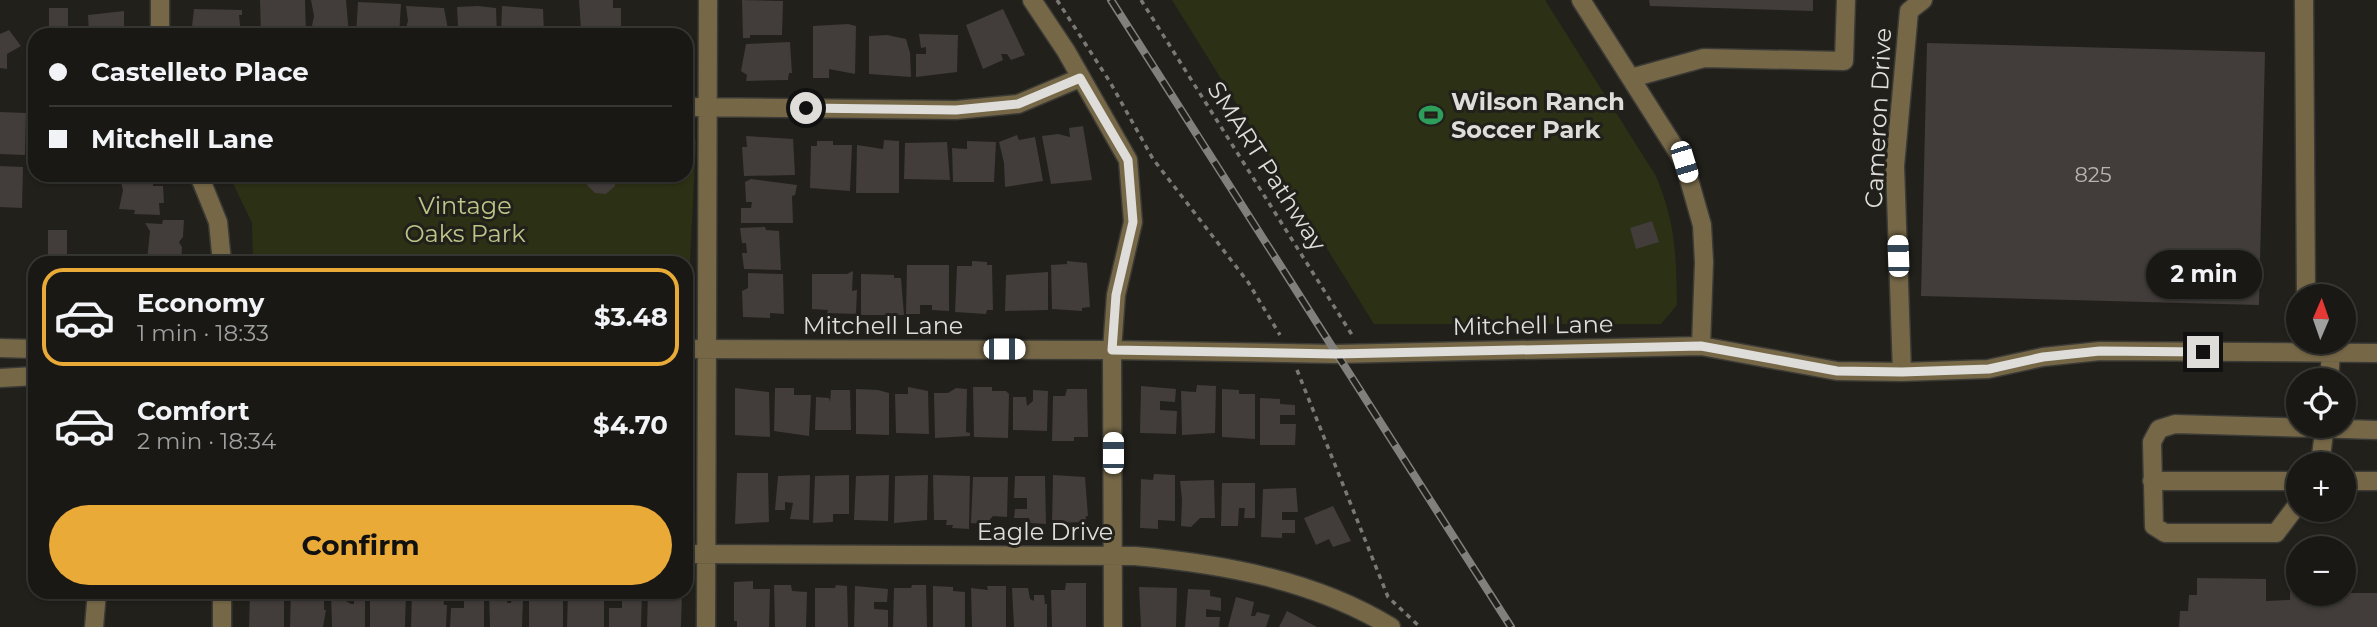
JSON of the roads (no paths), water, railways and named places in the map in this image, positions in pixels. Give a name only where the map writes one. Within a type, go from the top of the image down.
[{"type":"street","points":[[160,0],[160,28]]},
{"type":"street","points":[[706,627],[708,0]]},
{"type":"street","points":[[1032,0],[1128,160],[1133,222],[1116,295],[1112,350],[1114,627]]},
{"type":"street","points":[[1581,0],[1684,162],[1702,225],[1704,262],[1701,346]]},
{"type":"street","points":[[1631,78],[1704,58],[1844,61],[1846,0]]},
{"type":"street","name":"Cameron Drive","points":[[1902,372],[1895,166],[1909,11],[1923,0]]},
{"type":"street","points":[[2304,0],[2306,284]]},
{"type":"street","points":[[693,107],[956,110],[1018,104],[1080,78]]},
{"type":"street","points":[[202,182],[218,222],[221,256]]},
{"type":"street","name":"Mitchell Lane","points":[[693,349],[1354,353],[1701,346],[1837,371],[1902,372],[1989,369],[2043,357],[2100,351],[2286,347]]},
{"type":"street","points":[[0,348],[28,349]]},
{"type":"street","name":"Mitchell Lane","points":[[2356,353],[2377,353]]},
{"type":"street","points":[[0,378],[28,376]]},
{"type":"street","points":[[2286,427],[2175,424],[2159,429],[2152,442],[2154,526],[2165,533],[2276,533],[2286,520]]},
{"type":"street","points":[[2356,429],[2377,430]]},
{"type":"street","points":[[2152,481],[2286,481]]},
{"type":"street","points":[[2356,481],[2377,481]]},
{"type":"street","name":"Eagle Drive","points":[[693,554],[1114,556],[1203,562],[1293,583],[1375,617],[1391,627]]},
{"type":"street","points":[[93,627],[96,599]]},
{"type":"street","points":[[222,599],[222,627]]},
{"type":"railway","points":[[1111,0],[1511,627]]},
{"type":"place","name":"Wilson Ranch Soccer Park","points":[[1431,115]]},
{"type":"park label","name":"Vintage Oaks Park","points":[[465,219]]}]
